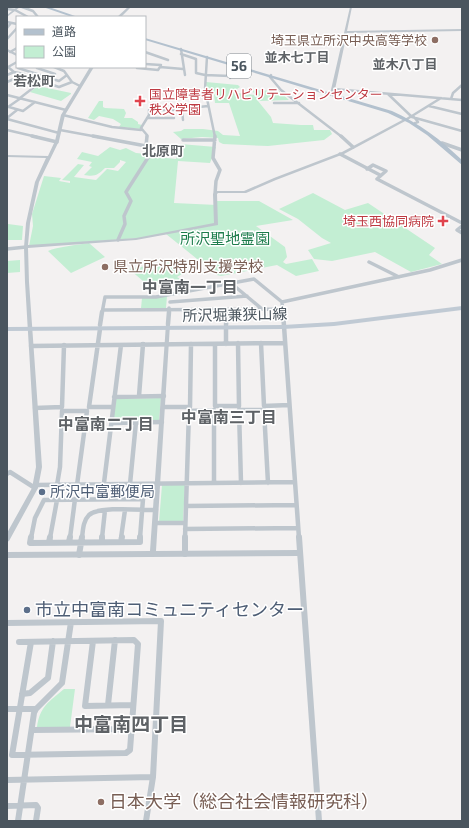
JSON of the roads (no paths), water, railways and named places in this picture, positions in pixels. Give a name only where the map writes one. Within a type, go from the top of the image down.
[{"type":"main road","points":[[45,7],[72,16]]},
{"type":"main road","name":"56","points":[[146,38],[181,52],[207,57],[333,92],[407,119],[442,143],[462,163]]},
{"type":"main road","name":"所沢堀兼狭山線","points":[[7,325],[30,327],[100,327],[334,324],[462,307]]},
{"type":"main road","name":"所沢堀兼狭山線","points":[[7,329],[30,327]]},
{"type":"street","points":[[7,16],[21,7],[34,12],[37,16]]},
{"type":"street","points":[[117,16],[127,7]]},
{"type":"street","points":[[120,16],[130,7]]},
{"type":"street","points":[[351,7],[333,92],[388,94],[462,100]]},
{"type":"street","points":[[7,8],[26,16]]},
{"type":"street","points":[[22,13],[28,9]]},
{"type":"street","points":[[29,16],[34,12]]},
{"type":"street","points":[[7,22],[16,24]]},
{"type":"street","points":[[7,28],[11,23]]},
{"type":"street","points":[[7,39],[8,36],[16,29]]},
{"type":"street","points":[[346,32],[462,30]]},
{"type":"street","points":[[146,52],[168,60]]},
{"type":"street","points":[[185,75],[181,52],[196,58],[196,73],[230,76],[230,78]]},
{"type":"street","points":[[7,249],[136,239],[216,224],[215,194],[216,181],[220,170],[213,158],[215,135],[205,89],[207,57]]},
{"type":"street","points":[[137,68],[158,70],[160,58]]},
{"type":"street","points":[[16,63],[8,68],[22,75],[60,87],[72,82]]},
{"type":"street","points":[[146,64],[183,69]]},
{"type":"street","points":[[18,68],[59,81],[67,75]]},
{"type":"street","points":[[39,68],[55,74],[49,78]]},
{"type":"street","points":[[56,68],[64,71],[72,82],[80,86]]},
{"type":"street","points":[[7,539],[35,487],[39,467],[26,247],[29,217],[41,172],[57,142],[63,115],[91,68]]},
{"type":"street","points":[[7,82],[28,71]]},
{"type":"street","points":[[7,75],[14,72]]},
{"type":"street","points":[[271,75],[270,77],[281,90],[299,103],[313,116],[334,130],[353,147]]},
{"type":"street","points":[[8,108],[42,81]]},
{"type":"street","points":[[451,99],[453,93],[462,85]]},
{"type":"street","points":[[388,94],[418,122],[415,124]]},
{"type":"street","points":[[7,95],[66,110]]},
{"type":"street","points":[[215,194],[245,192],[340,154],[413,117],[441,98]]},
{"type":"street","points":[[8,108],[23,111],[35,102]]},
{"type":"street","points":[[274,103],[299,103]]},
{"type":"street","points":[[141,130],[149,110],[182,109],[208,106]]},
{"type":"street","points":[[429,106],[462,114]]},
{"type":"street","points":[[182,109],[183,120]]},
{"type":"street","points":[[7,118],[17,110]]},
{"type":"street","points":[[63,115],[120,129],[141,130],[146,135],[146,146],[149,156],[144,166],[128,186],[126,192],[131,201],[124,216],[125,224],[118,240]]},
{"type":"street","points":[[413,117],[462,131]]},
{"type":"street","points":[[7,118],[59,131],[146,146]]},
{"type":"street","points":[[147,118],[174,118]]},
{"type":"street","points":[[7,130],[57,142]]},
{"type":"street","points":[[183,140],[215,140]]},
{"type":"street","points":[[442,143],[462,150]]},
{"type":"street","points":[[340,154],[380,175]]},
{"type":"street","points":[[7,156],[49,157]]},
{"type":"street","points":[[367,169],[373,165],[386,171],[377,179],[461,222]]},
{"type":"street","points":[[462,226],[457,230],[462,233]]},
{"type":"street","points":[[282,302],[430,270],[462,260]]},
{"type":"street","points":[[369,262],[399,277]]},
{"type":"street","points":[[114,407],[89,407],[105,297],[156,297],[254,279],[282,302]]},
{"type":"street","points":[[232,284],[262,309]]},
{"type":"street","points":[[153,554],[170,294]]},
{"type":"street","points":[[170,302],[247,296]]},
{"type":"street","points":[[282,302],[288,405],[319,821]]},
{"type":"street","points":[[226,344],[227,309]]},
{"type":"street","points":[[103,310],[282,309]]},
{"type":"street","points":[[261,343],[264,406],[288,405]]},
{"type":"street","points":[[31,346],[284,343]]},
{"type":"street","points":[[102,499],[121,344]]},
{"type":"street","points":[[138,396],[143,344]]},
{"type":"street","points":[[163,407],[190,406],[192,344]]},
{"type":"street","points":[[215,344],[215,406],[239,406],[238,344]]},
{"type":"street","points":[[35,408],[62,407],[64,345]]},
{"type":"street","points":[[114,397],[164,396]]},
{"type":"street","points":[[184,554],[189,411],[214,410],[214,483]]},
{"type":"street","points":[[241,482],[239,410],[264,410],[268,483]]},
{"type":"street","points":[[57,485],[62,411],[88,411],[77,485]]},
{"type":"street","points":[[130,484],[136,422]]},
{"type":"street","points":[[112,423],[162,422]]},
{"type":"street","points":[[7,474],[10,472],[35,487],[104,484],[294,482]]},
{"type":"street","points":[[102,499],[143,499],[140,542],[30,543],[35,518],[44,500],[102,499]]},
{"type":"street","points":[[49,543],[57,500]]},
{"type":"street","points":[[69,542],[75,500]]},
{"type":"street","points":[[186,506],[296,505]]},
{"type":"street","points":[[79,555],[86,518],[93,512],[105,510],[156,510]]},
{"type":"street","points":[[102,542],[105,510]]},
{"type":"street","points":[[121,542],[125,510]]},
{"type":"street","points":[[155,523],[185,526],[298,528]]},
{"type":"street","points":[[7,556],[299,552]]},
{"type":"street","points":[[7,622],[161,622],[153,777],[146,821]]},
{"type":"street","points":[[18,821],[36,709],[60,686],[71,622]]},
{"type":"street","points":[[108,706],[115,640]]},
{"type":"street","points":[[19,642],[134,640],[138,644],[130,750],[126,754],[12,755],[31,642]]},
{"type":"street","points":[[22,694],[30,693],[48,678],[53,641]]},
{"type":"street","points":[[93,641],[85,706],[133,705]]},
{"type":"street","points":[[7,709],[36,709]]},
{"type":"street","points":[[32,730],[132,729]]},
{"type":"street","points":[[7,780],[153,777]]},
{"type":"street","points":[[7,806],[36,805],[38,808],[36,821]]},
{"type":"place","name":"埼玉県立所沢中央高等学校","points":[[435,40]]},
{"type":"place","name":"国立障害者リハビリテーションセンター 秩父学園","points":[[140,101]]},
{"type":"place","name":"埼玉西協同病院","points":[[443,221]]},
{"type":"place","name":"県立所沢特別支援学校","points":[[105,267]]},
{"type":"place","name":"所沢中富郵便局","points":[[42,492]]},
{"type":"place","name":"市立中富南コミュニティセンター","points":[[27,610]]},
{"type":"place","name":"日本大学（総合社会情報研究科）","points":[[101,802]]},
{"type":"district","name":"並木七丁目","points":[[297,57]]},
{"type":"district","name":"並木八丁目","points":[[405,64]]},
{"type":"district","name":"若松町","points":[[34,81]]},
{"type":"district","name":"北原町","points":[[163,151]]},
{"type":"district","name":"中富南一丁目","points":[[190,287]]},
{"type":"district","name":"中富南三丁目","points":[[229,417]]},
{"type":"district","name":"中富南二丁目","points":[[106,424]]},
{"type":"district","name":"中富南四丁目","points":[[131,724]]},
{"type":"park label","name":"所沢聖地霊園","points":[[225,239]]}]
